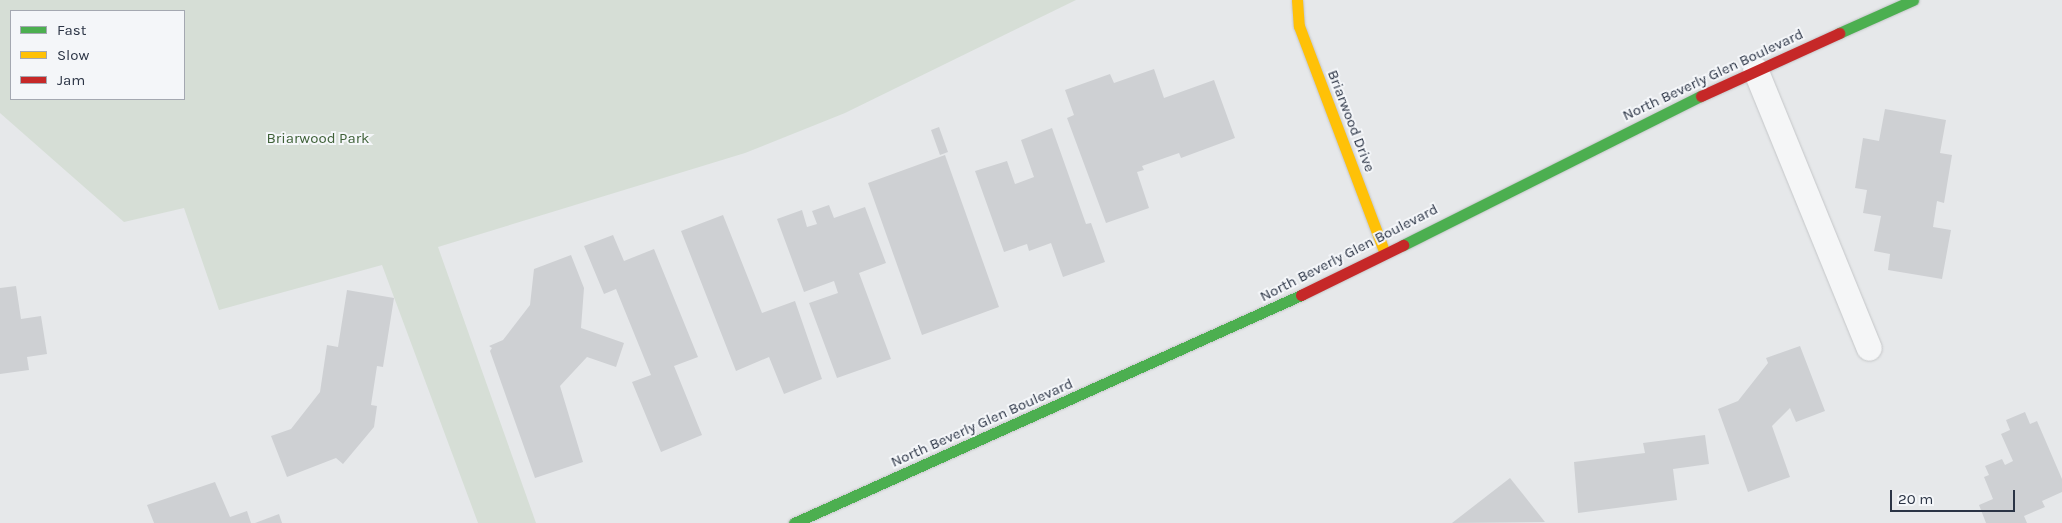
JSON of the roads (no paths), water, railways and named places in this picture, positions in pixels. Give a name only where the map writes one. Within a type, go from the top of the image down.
[{"type":"main road","name":"Briarwood Drive","points":[[1297,0],[1299,26],[1384,251]]},
{"type":"main road","name":"North Beverly Glen Boulevard","points":[[794,523],[1261,315],[1384,251],[1755,69],[1913,0]]},
{"type":"lane","points":[[1755,69],[1869,348]]},
{"type":"park label","name":"Briarwood Park","points":[[318,139]]}]
